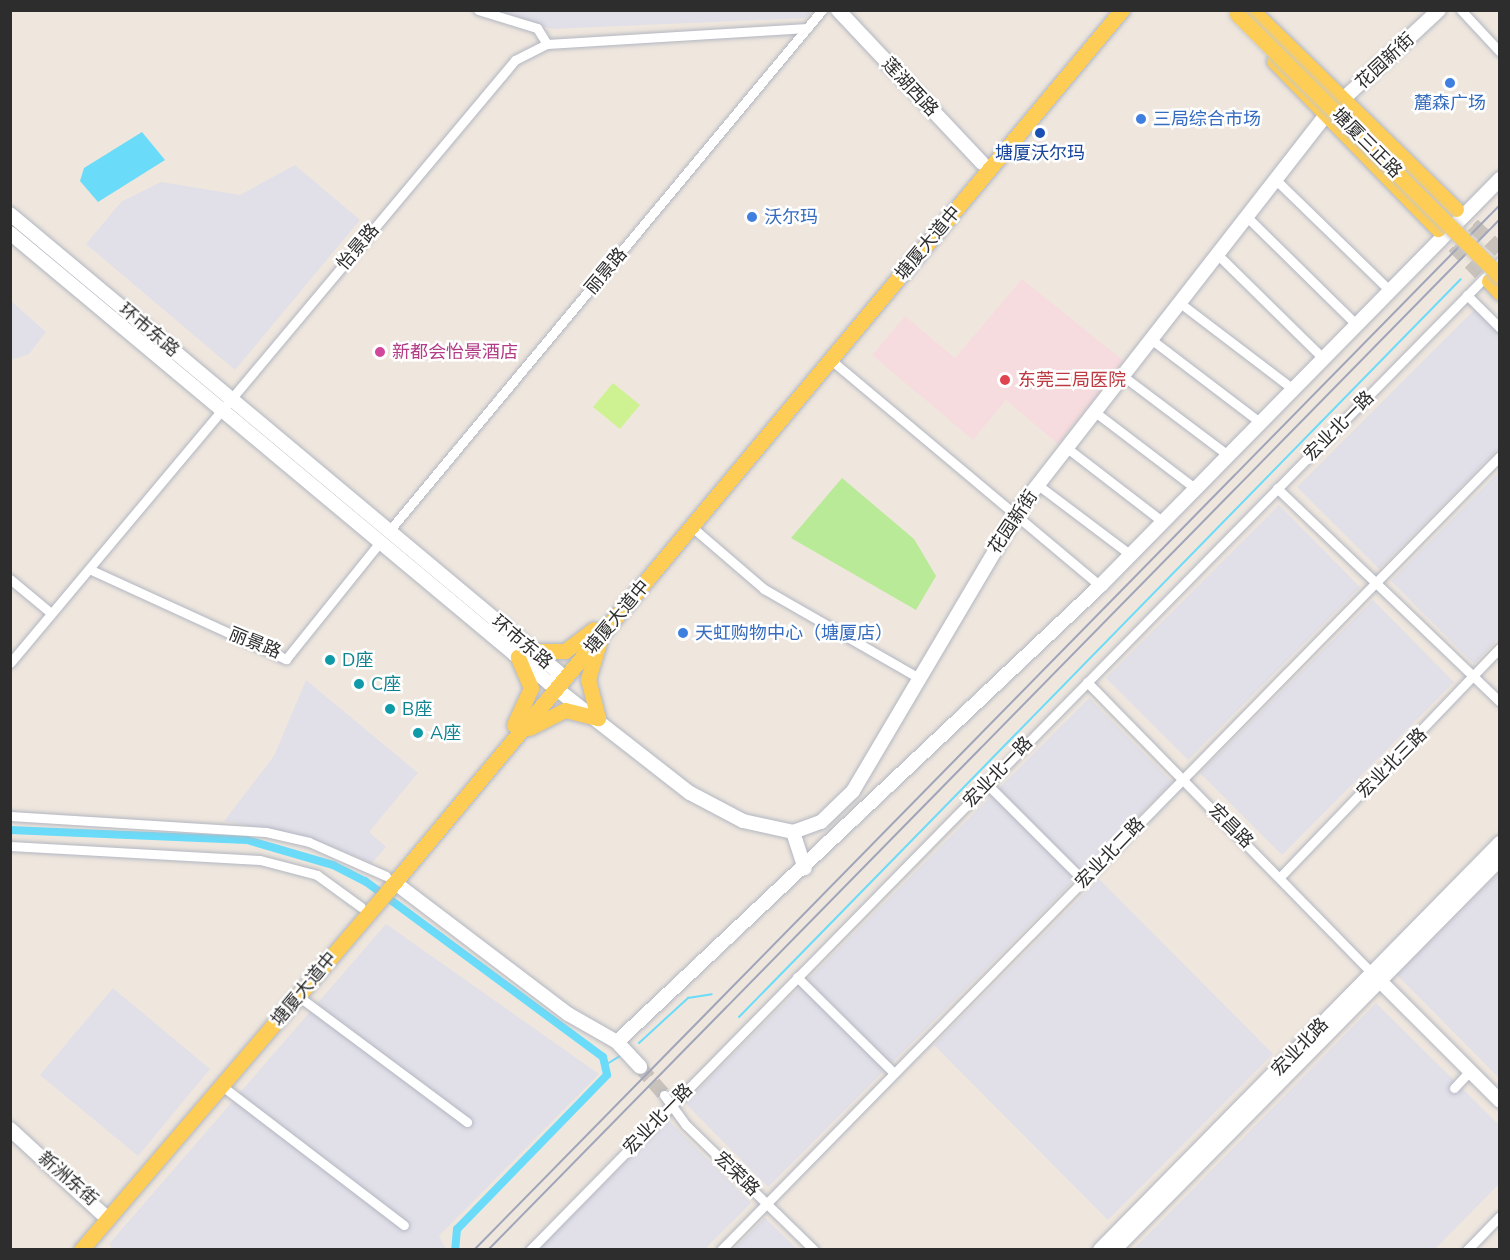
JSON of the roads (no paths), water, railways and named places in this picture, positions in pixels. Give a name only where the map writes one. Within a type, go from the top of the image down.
[{"type":"main road","name":"莲湖西路","points":[[838,10],[982,163]]},
{"type":"main road","name":"塘厦大道中","points":[[598,632],[1109,10]]},
{"type":"main road","name":"塘厦大道中","points":[[103,1215],[388,882],[556,680],[692,526],[1122,10]]},
{"type":"main road","name":"花园新街","points":[[793,832],[839,809],[1016,515],[1326,115],[1439,10]]},
{"type":"main road","points":[[1238,11],[1342,99],[1456,209]]},
{"type":"main road","points":[[1238,11],[1326,115],[1438,230]]},
{"type":"main road","name":"塘厦三正路","points":[[1238,11],[1500,264]]},
{"type":"main road","name":"塘厦三正路","points":[[1238,11],[1496,284]]},
{"type":"main road","points":[[617,1042],[806,868],[1100,586],[1500,179]]},
{"type":"main road","name":"环市东路","points":[[10,214],[227,405]]},
{"type":"main road","name":"环市东路","points":[[10,232],[227,405],[556,680]]},
{"type":"main road","points":[[517,729],[531,688],[526,654],[565,651],[598,632]]},
{"type":"main road","points":[[598,632],[588,679],[598,718]]},
{"type":"main road","points":[[556,680],[598,718],[690,792],[742,821],[793,832],[806,868]]},
{"type":"main road","points":[[517,729],[559,711],[598,718]]},
{"type":"main road","name":"宏业北路","points":[[1114,1250],[1376,977],[1500,843]]},
{"type":"main road","name":"宏业北路","points":[[1100,1250],[1500,858]]},
{"type":"main road","points":[[388,882],[586,1026],[617,1042],[640,1067]]},
{"type":"main road","name":"塘厦大道中","points":[[103,1215],[222,1086],[298,996],[367,905]]},
{"type":"main road","points":[[1376,977],[1500,1101]]},
{"type":"main road","name":"新洲东街","points":[[10,1130],[103,1215]]},
{"type":"main road","name":"新洲东街","points":[[10,1141],[103,1215]]},
{"type":"main road","points":[[68,1250],[103,1215]]},
{"type":"main road","points":[[81,1250],[103,1215]]},
{"type":"street","points":[[478,10],[537,28],[546,44]]},
{"type":"street","name":"丽景路","points":[[89,569],[286,659],[385,536],[822,10]]},
{"type":"street","points":[[1461,10],[1500,52]]},
{"type":"street","name":"怡景路","points":[[10,663],[515,60],[546,44],[808,28]]},
{"type":"street","points":[[1276,180],[1390,291]]},
{"type":"street","points":[[1247,217],[1357,325]]},
{"type":"street","points":[[1218,255],[1324,359]]},
{"type":"street","name":"宏业北一路","points":[[530,1250],[1277,488],[1500,264]]},
{"type":"street","points":[[1467,296],[1500,328]]},
{"type":"street","points":[[1180,303],[1294,390]]},
{"type":"street","points":[[1152,340],[1261,423]]},
{"type":"street","points":[[831,360],[1100,586]]},
{"type":"street","points":[[1123,376],[1228,456]]},
{"type":"street","points":[[1095,412],[1196,489]]},
{"type":"street","points":[[1067,448],[1163,522]]},
{"type":"street","name":"宏业北二路","points":[[721,1250],[1500,456]]},
{"type":"street","points":[[1038,485],[1131,555]]},
{"type":"street","points":[[1277,488],[1500,702]]},
{"type":"street","points":[[692,526],[764,589],[919,678]]},
{"type":"street","points":[[10,579],[51,613]]},
{"type":"street","name":"宏业北三路","points":[[1281,876],[1500,648]]},
{"type":"street","name":"宏昌路","points":[[1087,682],[1281,876],[1376,977]]},
{"type":"street","points":[[987,784],[1083,880]]},
{"type":"street","points":[[10,816],[266,832],[309,842],[388,882]]},
{"type":"street","points":[[10,846],[260,860],[317,875],[367,905]]},
{"type":"street","points":[[797,977],[894,1073]]},
{"type":"street","points":[[298,996],[467,1122]]},
{"type":"street","points":[[1454,1088],[1470,1071]]},
{"type":"street","points":[[222,1086],[404,1225]]},
{"type":"street","name":"宏荣路","points":[[664,1095],[766,1203],[814,1250]]},
{"type":"street","points":[[1467,1250],[1500,1216]]},
{"type":"water","points":[[142,132],[165,160],[98,202],[80,181],[84,168]]},
{"type":"waterway","points":[[739,1017],[1461,279]]},
{"type":"waterway","points":[[10,830],[247,840],[333,865],[365,881],[603,1057],[607,1075],[457,1229],[455,1250]]},
{"type":"waterway","points":[[639,1043],[688,998],[712,994]]},
{"type":"waterway","points":[[607,1064],[620,1056]]},
{"type":"tunnel","points":[[1456,209],[1500,250]]},
{"type":"tunnel","points":[[1438,229],[1489,281]]},
{"type":"tunnel","points":[[640,1067],[664,1095]]},
{"type":"railway","points":[[474,1250],[1500,205]]},
{"type":"railway","points":[[488,1250],[1500,219]]},
{"type":"place","name":"麓森广场","points":[[1450,83]]},
{"type":"place","name":"三局综合市场","points":[[1141,119]]},
{"type":"place","name":"塘厦沃尔玛","points":[[1040,133]]},
{"type":"place","name":"沃尔玛","points":[[752,217]]},
{"type":"place","name":"新都会怡景酒店","points":[[380,352]]},
{"type":"place","name":"东莞三局医院","points":[[1005,380]]},
{"type":"place","name":"天虹购物中心（塘厦店）","points":[[683,633]]},
{"type":"place","name":"D座","points":[[330,660]]},
{"type":"place","name":"C座","points":[[359,684]]},
{"type":"place","name":"B座","points":[[390,709]]},
{"type":"place","name":"A座","points":[[418,733]]}]
